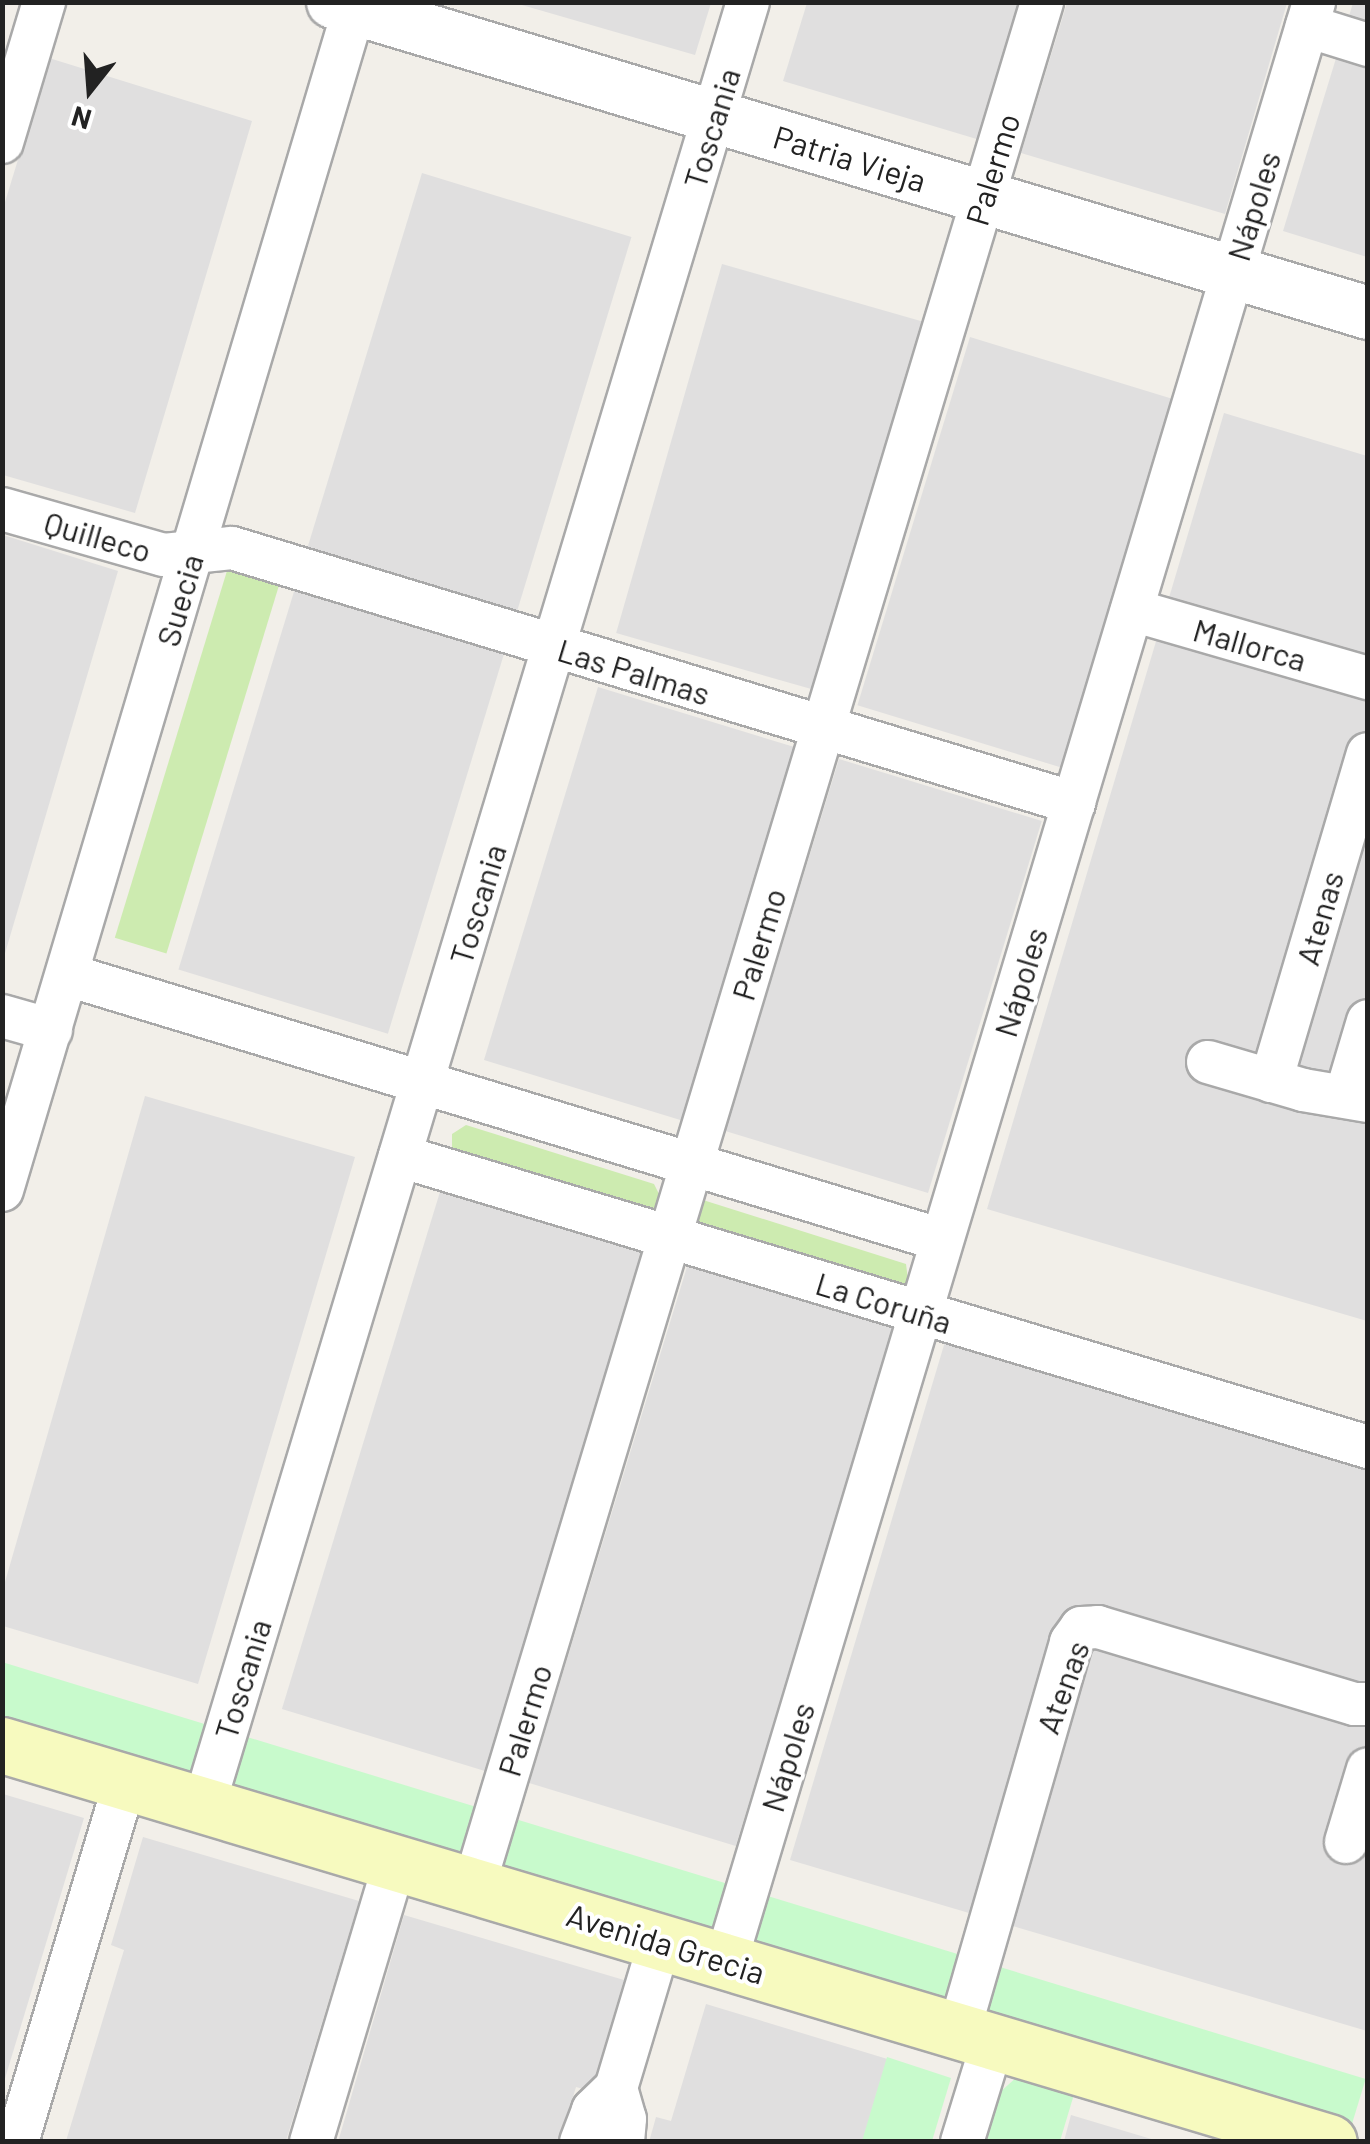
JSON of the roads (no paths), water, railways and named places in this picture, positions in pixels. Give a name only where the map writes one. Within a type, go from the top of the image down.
[{"type":"main road","name":"Avenida Grecia","points":[[2,1745],[1325,2141]]},
{"type":"street","points":[[2,142],[44,2]]},
{"type":"street","name":"Toscania","points":[[204,1805],[748,2]]},
{"type":"street","name":"Palermo","points":[[474,1886],[1042,2]]},
{"type":"street","name":"Patria Vieja","points":[[344,6],[1368,313]]},
{"type":"street","name":"Suecia","points":[[2,1190],[194,548],[344,6]]},
{"type":"street","points":[[1310,14],[1368,45]]},
{"type":"street","name":"Nápoles","points":[[726,1961],[1310,14]]},
{"type":"street","name":"Quilleco","points":[[2,509],[164,556],[194,548]]},
{"type":"street","name":"Las Palmas","points":[[194,548],[232,548],[1074,803]]},
{"type":"street","name":"Mallorca","points":[[1132,610],[1368,678]]},
{"type":"street","name":"Atenas","points":[[1271,1081],[1368,754]]},
{"type":"street","points":[[68,975],[942,1240]]},
{"type":"street","points":[[2,1016],[51,1030]]},
{"type":"street","points":[[1208,1062],[1271,1081],[1357,1098],[1368,1021]]},
{"type":"street","name":"La Coruña","points":[[400,1156],[1368,1447]]},
{"type":"street","name":"Atenas","points":[[962,2142],[976,2036],[1070,1642],[1081,1628],[1098,1627],[1355,1704],[1368,1704]]},
{"type":"street","points":[[1346,1842],[1368,1769]]},
{"type":"street","points":[[17,2142],[125,1782]]},
{"type":"street","points":[[311,2142],[394,1862]]},
{"type":"street","points":[[580,2142],[592,2110],[616,2088],[660,1941]]},
{"type":"street","points":[[616,2088],[625,2119],[624,2142]]}]
